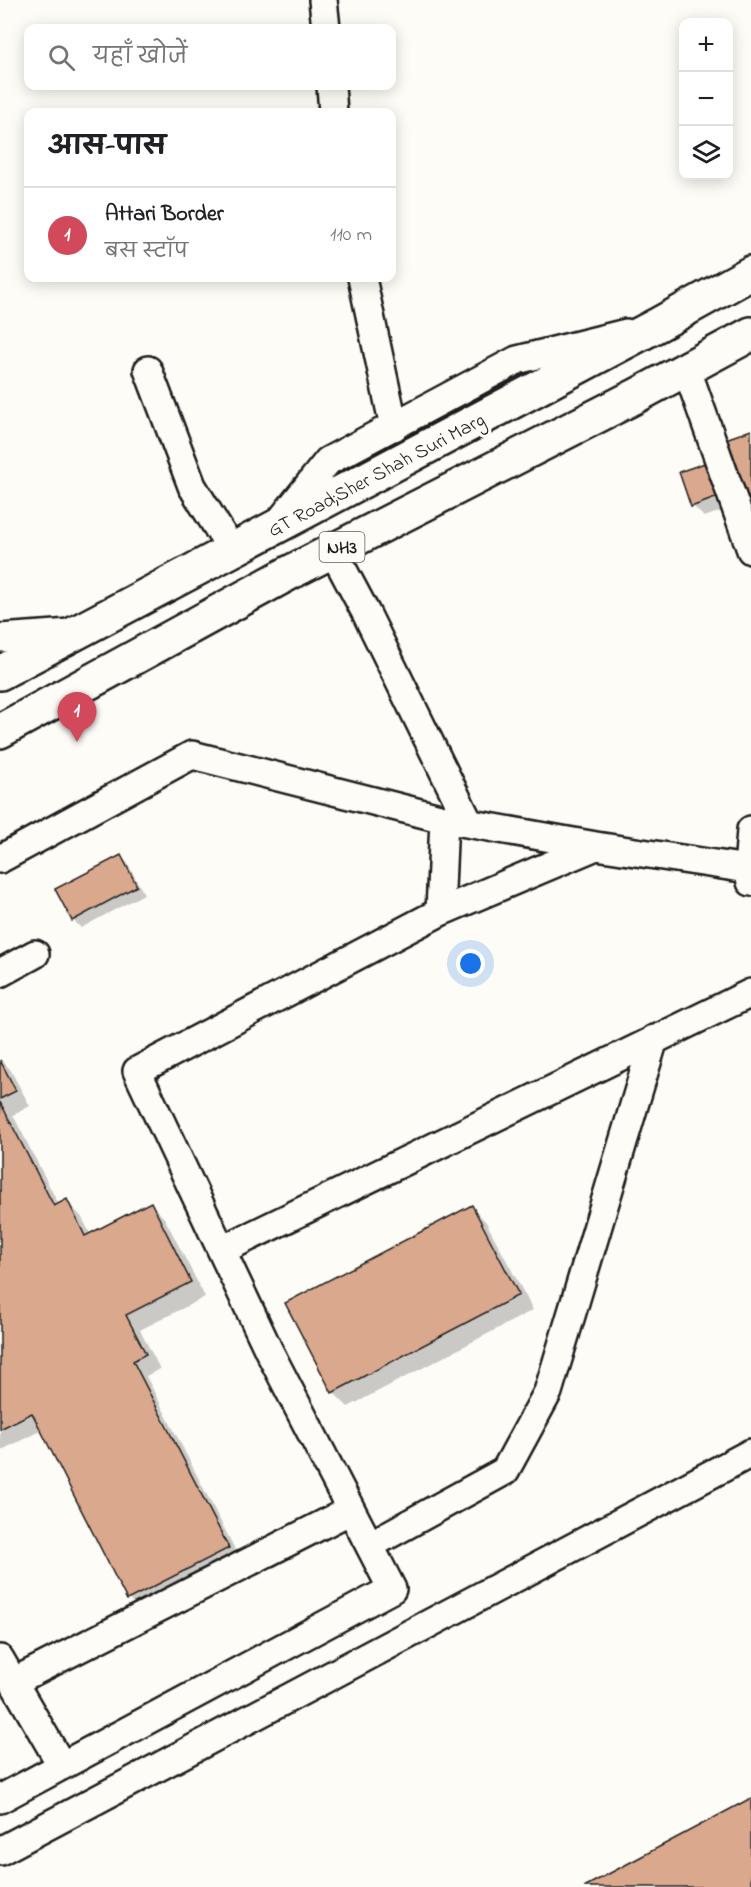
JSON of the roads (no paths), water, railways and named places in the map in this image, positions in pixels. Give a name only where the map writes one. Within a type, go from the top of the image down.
[{"type":"highway","name":"GT Road;Sher Shah Suri Marg","points":[[0,673],[751,273]]},
{"type":"highway","points":[[659,324],[658,336],[661,348],[676,365],[687,370]]},
{"type":"highway","name":"NH3","points":[[0,731],[333,551],[687,370],[751,334]]},
{"type":"lane","points":[[323,0],[326,24]]},
{"type":"lane","points":[[331,90],[333,108]]},
{"type":"lane","points":[[363,282],[394,427]]},
{"type":"lane","points":[[273,529],[328,461],[517,360],[659,324]]},
{"type":"lane","points":[[148,370],[192,486],[232,550]]},
{"type":"lane","points":[[687,370],[751,550]]},
{"type":"lane","points":[[333,551],[367,615],[457,821],[440,912]]},
{"type":"lane","points":[[0,638],[77,632]]},
{"type":"lane","points":[[0,859],[192,755],[457,821],[750,875],[751,831]]},
{"type":"lane","points":[[0,1799],[392,1589],[269,1351],[137,1071],[440,912],[596,846]]},
{"type":"lane","points":[[0,973],[35,954]]},
{"type":"lane","points":[[222,1250],[751,993]]},
{"type":"lane","points":[[370,1545],[506,1471],[548,1392],[654,1039]]},
{"type":"lane","points":[[0,1851],[751,1452]]},
{"type":"lane","points":[[62,1766],[7,1671],[351,1509]]},
{"type":"place","name":"Attari Border","points":[[77,742]]}]
